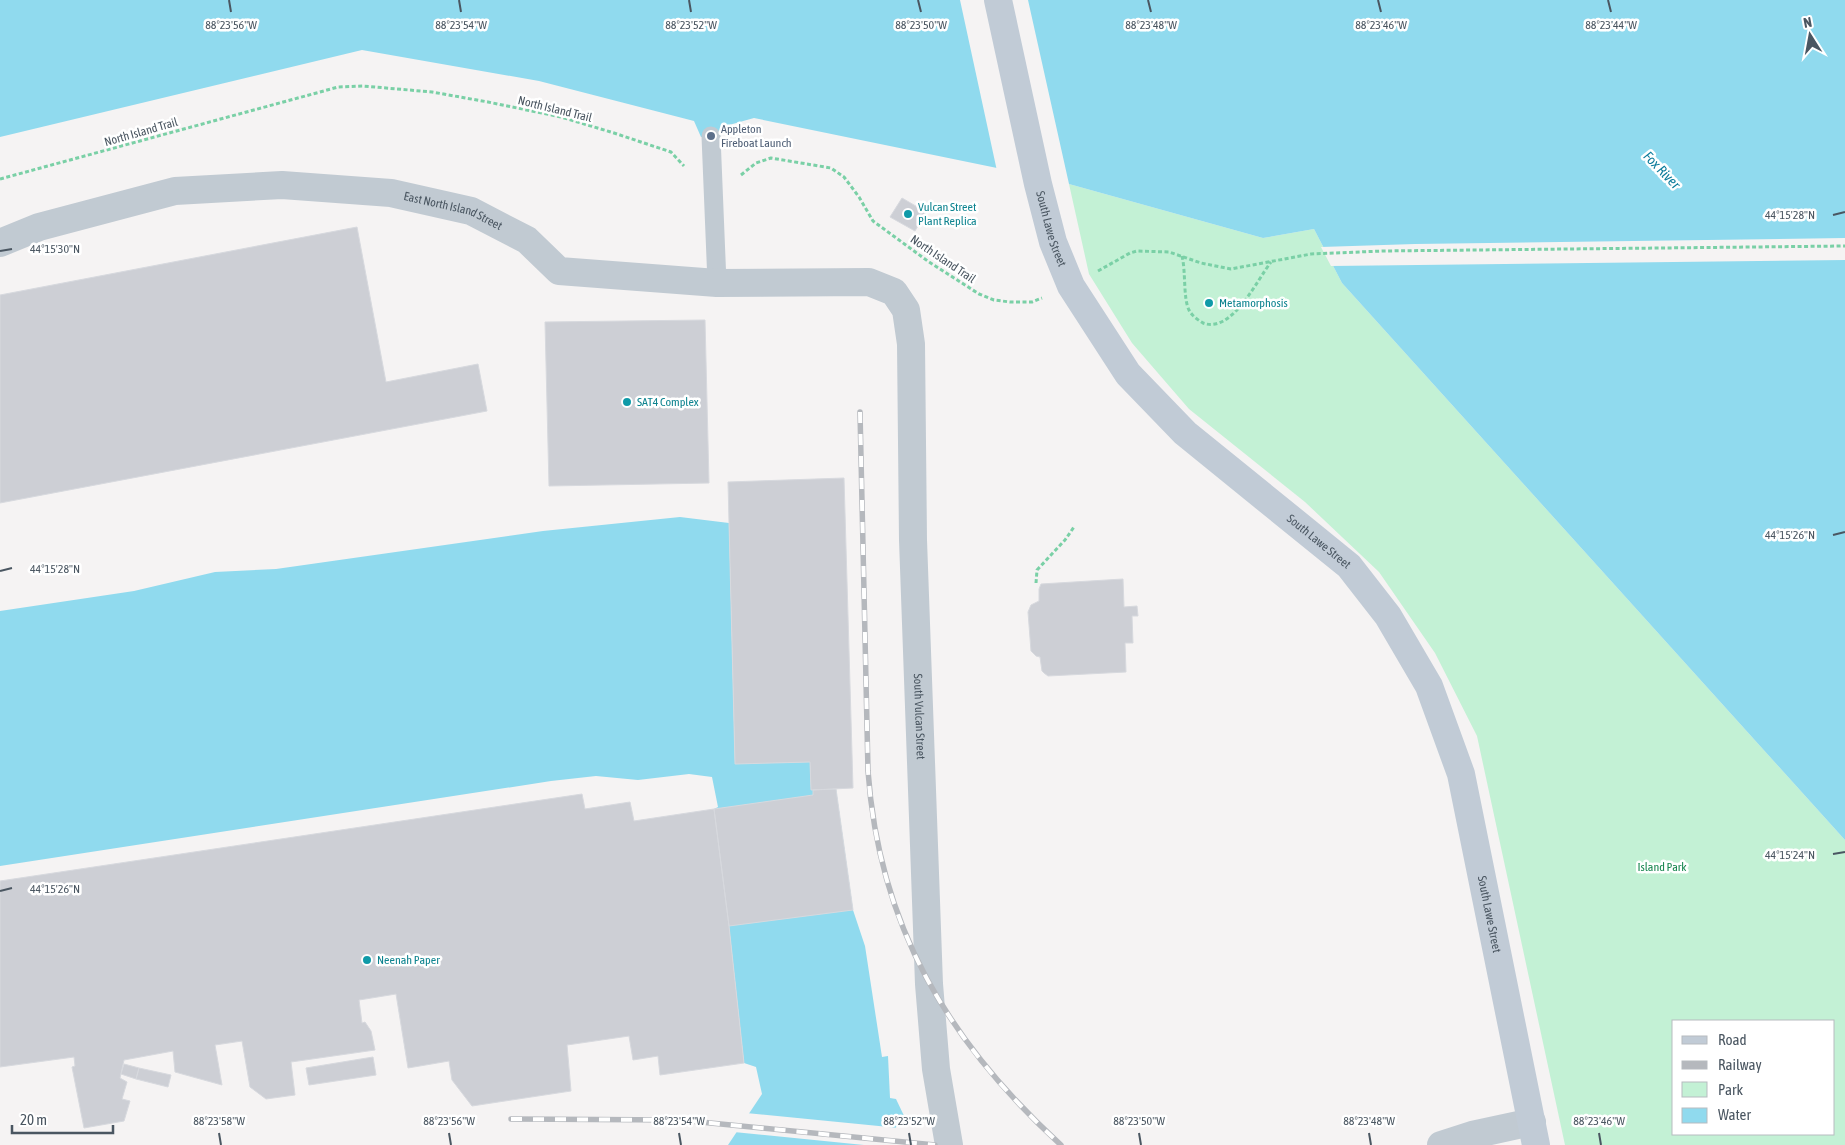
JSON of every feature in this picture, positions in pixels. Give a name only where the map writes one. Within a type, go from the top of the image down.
[{"type":"main road","name":"South Lawe Street","points":[[998,0],[1038,184],[1053,242],[1071,286],[1128,374],[1185,433],[1349,566],[1388,616],[1429,686],[1462,774],[1534,1134]]},
{"type":"street","name":"East North Island Street","points":[[0,242],[38,228],[175,190],[282,185],[391,194],[471,211],[527,240],[560,271],[717,283],[868,282],[894,292]]},
{"type":"street","name":"South Vulcan Street","points":[[894,292],[906,310],[911,344],[913,540],[928,984],[936,1069],[949,1145]]},
{"type":"street","points":[[1441,1145],[1472,1135],[1534,1134]]},
{"type":"lane","points":[[711,136],[715,193],[717,283]]},
{"type":"path","name":"North Island Trail","points":[[0,179],[338,87],[363,86],[432,92],[561,117],[671,152],[686,168],[695,187],[715,193],[727,193],[737,178],[756,163],[771,158],[831,168],[844,177],[859,197],[873,221],[947,274],[979,294],[994,300],[1032,302]]},
{"type":"path","points":[[1096,272],[1130,253],[1157,250],[1201,263],[1231,269],[1311,254],[1382,251],[1845,246]]},
{"type":"path","points":[[1182,256],[1188,309],[1195,317],[1206,324],[1225,321],[1234,313],[1272,261]]},
{"type":"path","points":[[1036,583],[1037,570],[1065,540],[1074,527]]},
{"type":"green space","name":"Island Park","points":[[1069,184],[1263,238],[1314,229],[1342,283],[1845,840],[1845,1145],[1565,1145],[1477,736],[1435,653],[1379,572],[1305,502],[1189,409],[1132,343],[1089,274]]},
{"type":"water","name":"Fox River","points":[[0,0],[1845,0],[1845,840],[1342,283],[1314,229],[1263,238],[1069,184],[754,118],[729,125],[723,135],[701,137],[694,121],[539,81],[362,50],[0,137]]},
{"type":"water","points":[[680,517],[729,523],[735,763],[810,762],[811,790],[836,789],[853,910],[865,946],[882,1057],[888,1056],[890,1098],[896,1099],[906,1120],[896,1127],[895,1145],[728,1145],[762,1094],[756,1067],[744,1063],[714,809],[718,807],[712,777],[689,774],[638,780],[596,776],[551,781],[0,866],[0,611],[134,591],[215,572],[276,569],[543,531]]},
{"type":"pier","points":[[960,0],[1028,0],[1069,184],[1056,184],[997,171]]},
{"type":"pier","points":[[1845,238],[1845,260],[1331,266],[1321,247],[1415,244]]},
{"type":"pier","points":[[746,1113],[899,1128],[897,1145],[864,1145],[734,1132]]},
{"type":"building","name":"Vulcan Street Plant Replica","points":[[902,198],[926,212],[915,231],[890,217]]},
{"type":"building","points":[[357,227],[386,382],[478,364],[487,411],[0,503],[0,295]]},
{"type":"building","name":"SAT4 Complex","points":[[705,320],[709,483],[549,486],[545,322]]},
{"type":"building","points":[[844,478],[853,788],[811,790],[810,762],[735,764],[728,482]]},
{"type":"building","points":[[1123,579],[1124,607],[1137,606],[1138,616],[1132,616],[1133,643],[1125,643],[1126,672],[1048,676],[1044,673],[1040,657],[1031,651],[1028,612],[1031,605],[1039,601],[1041,584]]},
{"type":"building","points":[[836,789],[853,910],[729,926],[714,809],[813,795],[813,790]]},
{"type":"building","name":"Neenah Paper","points":[[582,794],[585,809],[630,802],[634,821],[714,809],[744,1063],[660,1075],[658,1056],[633,1060],[629,1036],[567,1045],[571,1091],[472,1106],[452,1080],[449,1061],[408,1068],[396,994],[359,1000],[362,1023],[365,1022],[371,1031],[375,1050],[291,1062],[295,1095],[266,1099],[250,1087],[242,1041],[215,1045],[222,1085],[175,1072],[173,1051],[124,1060],[120,1078],[127,1082],[122,1099],[130,1101],[124,1121],[84,1128],[72,1067],[75,1066],[74,1057],[0,1067],[0,881]]},
{"type":"building","points":[[373,1057],[376,1075],[309,1085],[306,1068]]},
{"type":"building","points":[[124,1064],[139,1068],[136,1079],[121,1074]]},
{"type":"building","points":[[139,1068],[171,1075],[168,1087],[136,1079]]},
{"type":"railway","points":[[860,412],[868,771],[875,827],[887,880],[904,930],[926,978],[953,1022],[985,1065],[1021,1106],[1061,1145]]},
{"type":"railway","points":[[511,1119],[680,1120],[935,1145]]},
{"type":"place","name":"Appleton Fireboat Launch","points":[[711,136]]},
{"type":"place","name":"Vulcan Street Plant Replica","points":[[908,214]]},
{"type":"place","name":"Metamorphosis","points":[[1209,303]]},
{"type":"place","name":"SAT4 Complex","points":[[627,402]]},
{"type":"place","name":"Neenah Paper","points":[[367,960]]}]
